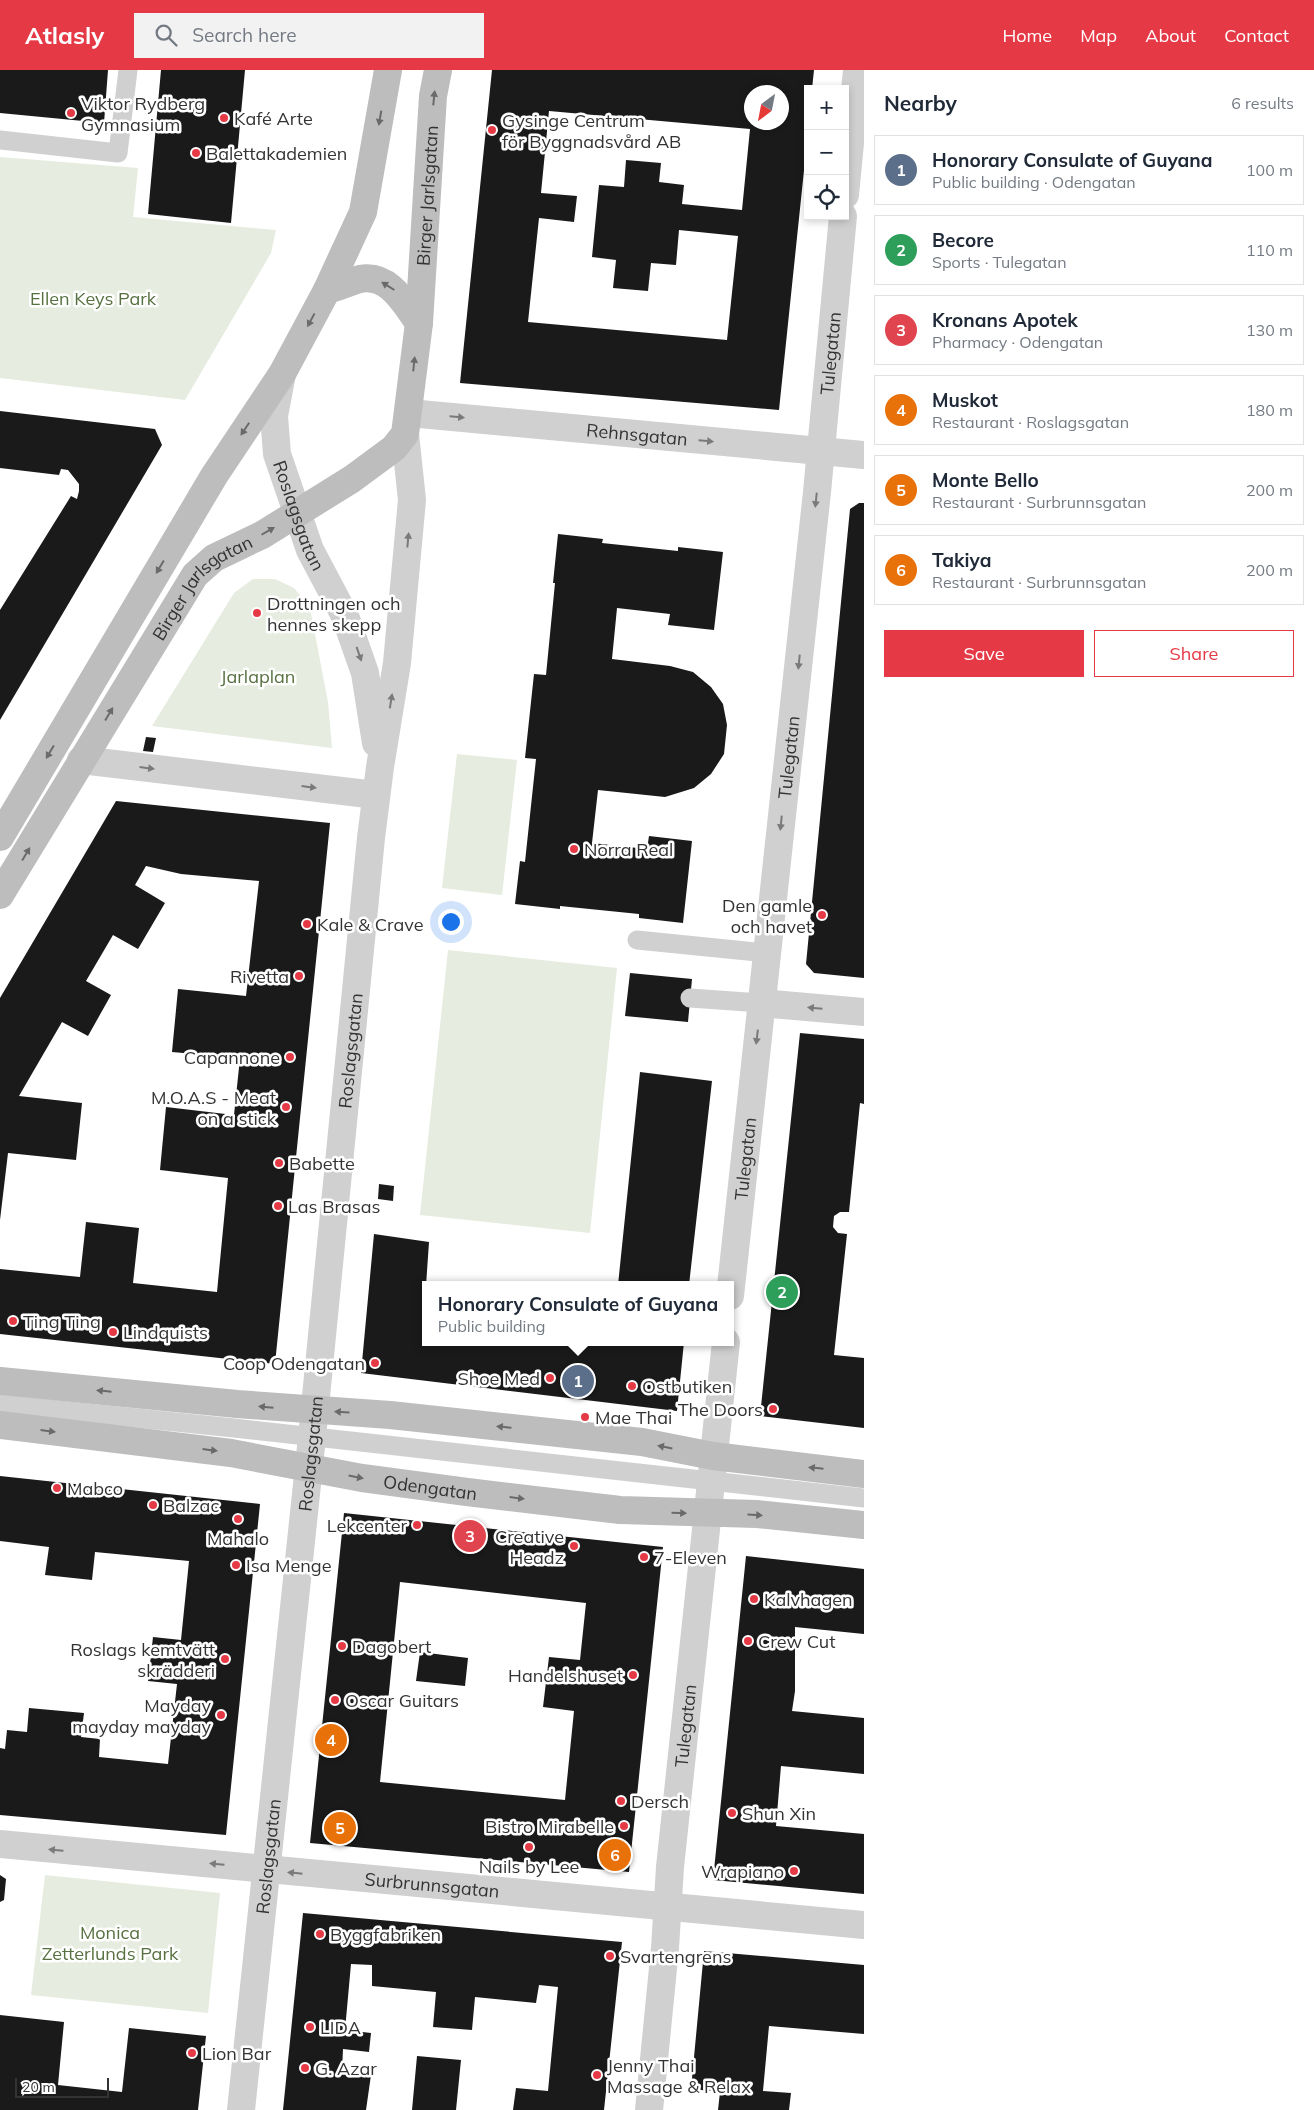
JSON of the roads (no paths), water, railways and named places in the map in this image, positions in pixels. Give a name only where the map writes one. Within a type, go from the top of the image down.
[{"type":"street","name":"Birger Jarlsgatan","points":[[0,837],[214,476],[282,374],[327,290],[363,212],[388,70]]},
{"type":"street","name":"Birger Jarlsgatan","points":[[0,895],[195,575],[214,558],[262,535],[298,513],[381,459],[394,448],[407,423],[418,323],[433,96],[438,70]]},
{"type":"street","points":[[847,175],[857,70]]},
{"type":"street","name":"Tulegatan","points":[[732,1281],[821,452],[843,220]]},
{"type":"street","points":[[327,290],[362,279],[378,281],[392,287],[418,323]]},
{"type":"street","name":"Roslagsgatan","points":[[282,374],[274,416],[277,454],[310,550],[345,616],[365,673],[380,766]]},
{"type":"street","name":"Rehnsgatan","points":[[407,423],[864,455]]},
{"type":"street","name":"Roslagsgatan","points":[[241,2110],[309,1467],[376,795],[397,663],[412,500],[407,423]]},
{"type":"street","points":[[82,760],[376,795]]},
{"type":"street","points":[[762,1003],[864,1012]]},
{"type":"street","name":"Tulegatan","points":[[649,2110],[670,1868],[706,1514],[726,1346]]},
{"type":"street","points":[[0,1381],[313,1424],[390,1416],[642,1442],[712,1469],[864,1474]]},
{"type":"street","name":"Odengatan","points":[[0,1425],[231,1453],[362,1478],[486,1495],[620,1510],[757,1514],[864,1525]]},
{"type":"street","name":"Surbrunnsgatan","points":[[0,1844],[325,1876],[864,1925]]},
{"type":"lane","points":[[0,140],[118,153],[128,70]]},
{"type":"lane","points":[[637,940],[767,953]]},
{"type":"lane","points":[[690,998],[762,1003]]},
{"type":"lane","points":[[0,1404],[313,1424]]},
{"type":"lane","points":[[712,1469],[864,1498]]},
{"type":"place","name":"Viktor Rydberg Gymnasium","points":[[71,113]]},
{"type":"place","name":"Kafé Arte","points":[[224,118]]},
{"type":"place","name":"Gysinge Centrum för Byggnadsvård AB","points":[[492,130]]},
{"type":"place","name":"Balettakademien","points":[[196,153]]},
{"type":"place","name":"Drottningen och hennes skepp","points":[[257,613]]},
{"type":"place","name":"Norra Real","points":[[574,849]]},
{"type":"place","name":"Den gamle och havet","points":[[822,915]]},
{"type":"place","name":"Kale & Crave","points":[[307,924]]},
{"type":"place","name":"Rivetta","points":[[299,976]]},
{"type":"place","name":"Capannone","points":[[290,1057]]},
{"type":"place","name":"M.O.A.S - Meat on a stick","points":[[286,1107]]},
{"type":"place","name":"Babette","points":[[279,1163]]},
{"type":"place","name":"Las Brasas","points":[[278,1206]]},
{"type":"place","name":"Becore","points":[[782,1292]]},
{"type":"place","name":"Ting Ting","points":[[13,1321]]},
{"type":"place","name":"Lindquists","points":[[113,1332]]},
{"type":"place","name":"Coop Odengatan","points":[[375,1363]]},
{"type":"place","name":"Shoe Med","points":[[550,1378]]},
{"type":"place","name":"Honorary Consulate of Guyana","points":[[578,1381]]},
{"type":"place","name":"Ostbutiken","points":[[632,1386]]},
{"type":"place","name":"The Doors","points":[[773,1409]]},
{"type":"place","name":"Mae Thai","points":[[585,1417]]},
{"type":"place","name":"Mabco","points":[[57,1488]]},
{"type":"place","name":"Balzac","points":[[153,1505]]},
{"type":"place","name":"Mahalo","points":[[238,1519]]},
{"type":"place","name":"Lekcenter","points":[[417,1525]]},
{"type":"place","name":"Kronans Apotek","points":[[470,1536]]},
{"type":"place","name":"Creative Headz","points":[[574,1546]]},
{"type":"place","name":"7-Eleven","points":[[644,1557]]},
{"type":"place","name":"Isa Menge","points":[[236,1565]]},
{"type":"place","name":"Kalvhagen","points":[[754,1599]]},
{"type":"place","name":"Crew Cut","points":[[748,1641]]},
{"type":"place","name":"Dagobert","points":[[342,1646]]},
{"type":"place","name":"Roslags kemtvätt skrädderi","points":[[225,1659]]},
{"type":"place","name":"Handelshuset","points":[[633,1675]]},
{"type":"place","name":"Oscar Guitars","points":[[335,1700]]},
{"type":"place","name":"Mayday mayday mayday","points":[[221,1715]]},
{"type":"place","name":"Muskot","points":[[331,1740]]},
{"type":"place","name":"Dersch","points":[[621,1801]]},
{"type":"place","name":"Shun Xin","points":[[732,1813]]},
{"type":"place","name":"Bistro Mirabelle","points":[[624,1826]]},
{"type":"place","name":"Monte Bello","points":[[340,1828]]},
{"type":"place","name":"Nails by Lee","points":[[529,1847]]},
{"type":"place","name":"Takiya","points":[[615,1855]]},
{"type":"place","name":"Wrapiano","points":[[794,1871]]},
{"type":"place","name":"Byggfabriken","points":[[320,1934]]},
{"type":"place","name":"Svartengrens","points":[[610,1956]]},
{"type":"place","name":"LIDA","points":[[310,2027]]},
{"type":"place","name":"Lion Bar","points":[[192,2053]]},
{"type":"place","name":"G. Azar","points":[[305,2068]]},
{"type":"place","name":"Jenny Thai Massage & Relax","points":[[597,2075]]},
{"type":"park label","name":"Ellen Keys Park","points":[[93,298]]},
{"type":"park label","name":"Jarlaplan","points":[[258,676]]},
{"type":"park label","name":"Monica Zetterlunds Park","points":[[110,1942]]}]
